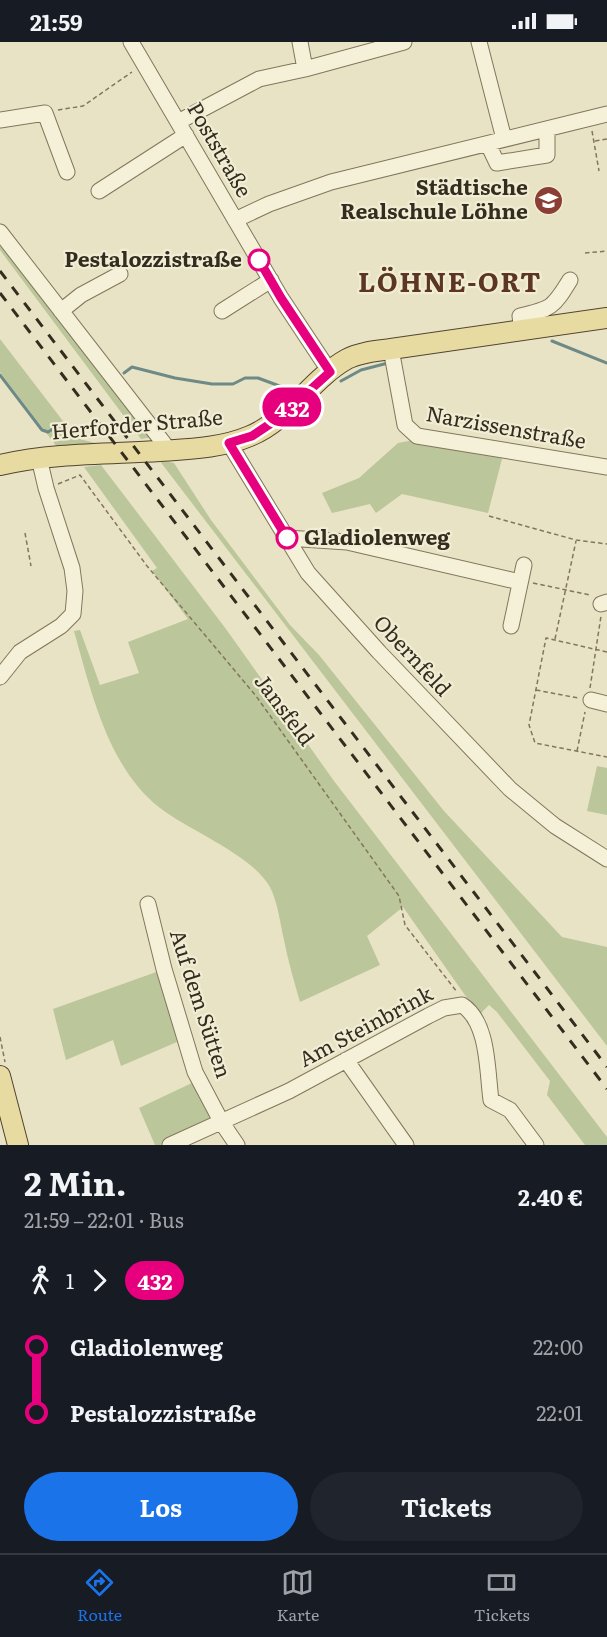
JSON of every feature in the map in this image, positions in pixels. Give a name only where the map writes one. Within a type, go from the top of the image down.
[{"type":"main road","name":"Herforder Straße","points":[[2,460],[169,450],[229,443],[252,436],[279,418],[347,359],[392,348],[607,318]]},
{"type":"main road","points":[[0,1076],[18,1145]]},
{"type":"street","name":"Poststraße","points":[[130,42],[271,280],[330,372]]},
{"type":"street","points":[[300,42],[305,69]]},
{"type":"street","points":[[99,191],[182,129],[259,79],[404,42]]},
{"type":"street","points":[[479,42],[504,139]]},
{"type":"street","points":[[0,120],[45,113],[67,172]]},
{"type":"street","points":[[235,220],[269,204],[331,182],[607,114]]},
{"type":"street","points":[[488,144],[497,163],[547,155],[547,130]]},
{"type":"street","points":[[0,232],[169,450]]},
{"type":"street","points":[[61,311],[81,296],[120,274]]},
{"type":"street","points":[[222,311],[271,280]]},
{"type":"street","points":[[522,331],[520,316],[546,310],[556,303],[570,280]]},
{"type":"street","name":"Narzissenstraße","points":[[392,348],[405,425],[417,436],[607,467]]},
{"type":"street","name":"Obernfeld","points":[[229,443],[308,573],[371,644],[510,789],[555,826],[607,859]]},
{"type":"street","points":[[0,677],[20,652],[61,626],[73,614],[75,591],[72,568],[46,488],[39,458]]},
{"type":"street","points":[[287,538],[346,543],[520,582]]},
{"type":"street","points":[[511,626],[524,565]]},
{"type":"street","points":[[591,700],[607,704]]},
{"type":"street","name":"Auf dem Sütten","points":[[148,904],[164,969],[195,1072],[222,1123],[237,1145]]},
{"type":"street","name":"Am Steinbrink","points":[[170,1145],[289,1091],[444,1008],[462,1005],[469,1009],[477,1019],[483,1037],[491,1100],[510,1110],[536,1145]]},
{"type":"street","points":[[346,1060],[405,1145]]},
{"type":"path","points":[[45,113],[83,106],[144,65]]},
{"type":"path","points":[[590,118],[599,171]]},
{"type":"path","points":[[594,141],[607,139]]},
{"type":"path","points":[[585,253],[607,251]]},
{"type":"path","name":"Jansfeld","points":[[46,488],[80,475],[147,567],[256,696],[399,896],[405,925],[455,988],[462,1005]]},
{"type":"path","points":[[489,516],[576,540],[607,544]]},
{"type":"path","points":[[25,533],[31,566]]},
{"type":"path","points":[[555,640],[576,540]]},
{"type":"path","points":[[520,582],[592,596],[604,603],[590,683],[591,700],[583,718],[577,752]]},
{"type":"path","points":[[607,652],[546,638],[529,725],[535,743],[607,757]]},
{"type":"path","points":[[536,690],[591,700]]},
{"type":"green space","points":[[0,238],[153,437],[141,439],[0,250]]},
{"type":"green space","points":[[0,339],[76,438],[99,444],[57,447],[0,372]]},
{"type":"green space","points":[[414,440],[503,455],[488,513],[402,494],[376,513],[370,504],[332,513],[322,493],[359,478],[398,443]]},
{"type":"green space","points":[[159,460],[174,463],[211,520],[290,625],[319,655],[444,811],[562,937],[607,947],[607,1046]]},
{"type":"green space","points":[[101,465],[226,629],[334,781],[607,1137],[607,1145],[585,1145],[547,1095],[550,1081],[497,1012],[489,1005],[479,1015],[403,907],[367,936],[380,965],[300,1002],[275,900],[270,887],[261,875],[235,854],[160,808],[127,772],[104,727],[74,631],[80,630],[100,685],[139,673],[128,642],[188,619],[152,571],[157,568],[84,467]]},
{"type":"green space","points":[[597,766],[607,768],[607,815],[587,811]]},
{"type":"green space","points":[[159,971],[177,1042],[121,1066],[113,1040],[66,1060],[53,1009]]},
{"type":"green space","points":[[194,1082],[214,1121],[160,1145],[155,1145],[139,1108]]},
{"type":"waterway","points":[[552,341],[607,363]]},
{"type":"waterway","points":[[341,381],[361,370],[388,363]]},
{"type":"waterway","points":[[124,373],[132,367],[175,378],[212,384],[233,384],[245,378],[258,378],[293,391]]},
{"type":"waterway","points":[[0,375],[42,430],[48,432],[53,429]]},
{"type":"railway","points":[[0,271],[607,1067]]},
{"type":"railway","points":[[0,293],[607,1089]]},
{"type":"bus line","name":"432","points":[[259,260],[330,372],[279,418],[252,436],[229,443],[287,538]]},
{"type":"place","name":"Städtische Realschule Löhne","points":[[549,200]]},
{"type":"place","name":"Pestalozzistraße","points":[[259,260]]},
{"type":"place","name":"Gladiolenweg","points":[[287,538]]},
{"type":"district","name":"LÖHNE-ORT","points":[[450,283]]}]
